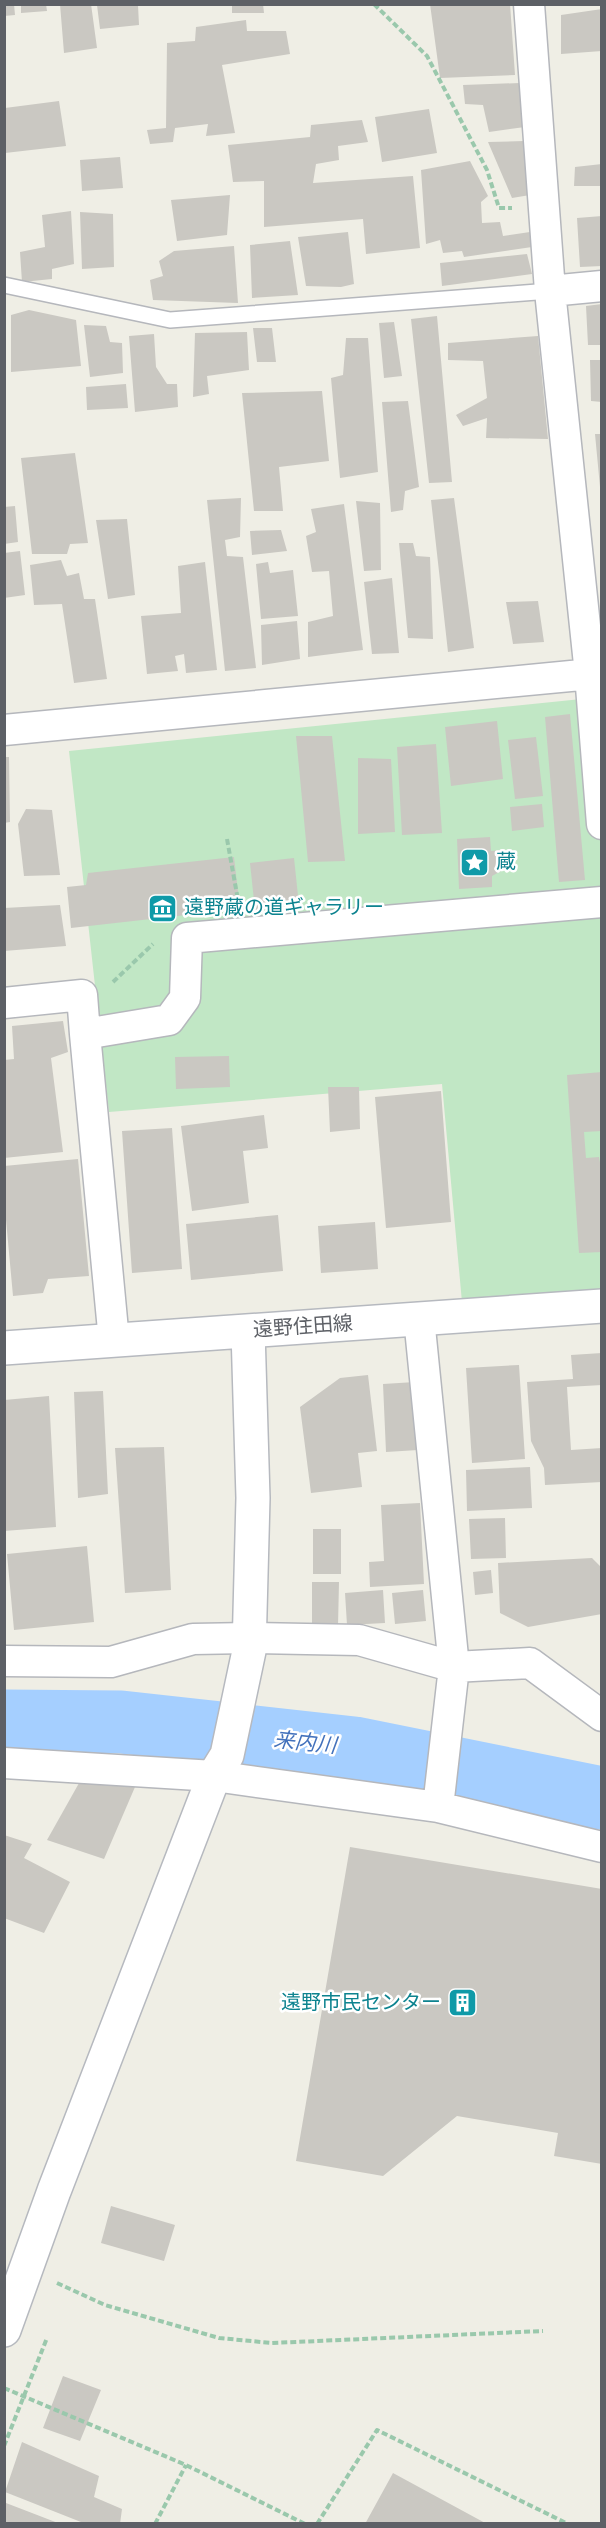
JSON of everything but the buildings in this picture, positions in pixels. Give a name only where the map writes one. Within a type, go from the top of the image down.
[{"type":"street","points":[[529,4],[550,291],[596,673],[602,824]]},
{"type":"street","points":[[550,291],[602,286]]},
{"type":"street","points":[[4,730],[596,673]]},
{"type":"street","points":[[85,1034],[169,1020],[185,998],[187,938],[602,902]]},
{"type":"street","points":[[4,1003],[82,995],[114,1341]]},
{"type":"street","name":"遠野住田線","points":[[4,1348],[602,1305]]},
{"type":"street","points":[[419,1318],[454,1667],[438,1808]]},
{"type":"street","points":[[4,2330],[125,2004],[221,1766],[249,1644],[253,1498],[248,1331]]},
{"type":"street","points":[[4,1661],[111,1662],[193,1639],[249,1644],[358,1640],[454,1667],[530,1663],[602,1716]]},
{"type":"street","points":[[4,1763],[221,1766],[438,1808],[602,1847]]},
{"type":"lane","points":[[4,285],[170,320],[550,291]]},
{"type":"path","points":[[374,4],[427,56],[487,170],[499,208],[544,208]]},
{"type":"path","points":[[227,839],[243,933]]},
{"type":"path","points":[[82,995],[113,982],[156,940],[187,938]]},
{"type":"path","points":[[27,2268],[105,2306],[219,2338],[272,2343],[543,2331]]},
{"type":"path","points":[[4,2446],[47,2338]]},
{"type":"path","points":[[4,2388],[186,2465],[305,2523]]},
{"type":"path","points":[[317,2523],[377,2430],[568,2523]]},
{"type":"path","points":[[155,2523],[186,2465]]},
{"type":"green space","points":[[601,697],[601,1306],[463,1313],[442,1084],[109,1112],[69,751]]},
{"type":"waterway","name":"来内川","points":[[4,1721],[121,1722],[354,1748],[602,1798]]},
{"type":"place","name":"蔵","points":[[475,862]]},
{"type":"place","name":"遠野蔵の道ギャラリー","points":[[163,908]]},
{"type":"place","name":"遠野市民センター","points":[[462,2003]]}]
